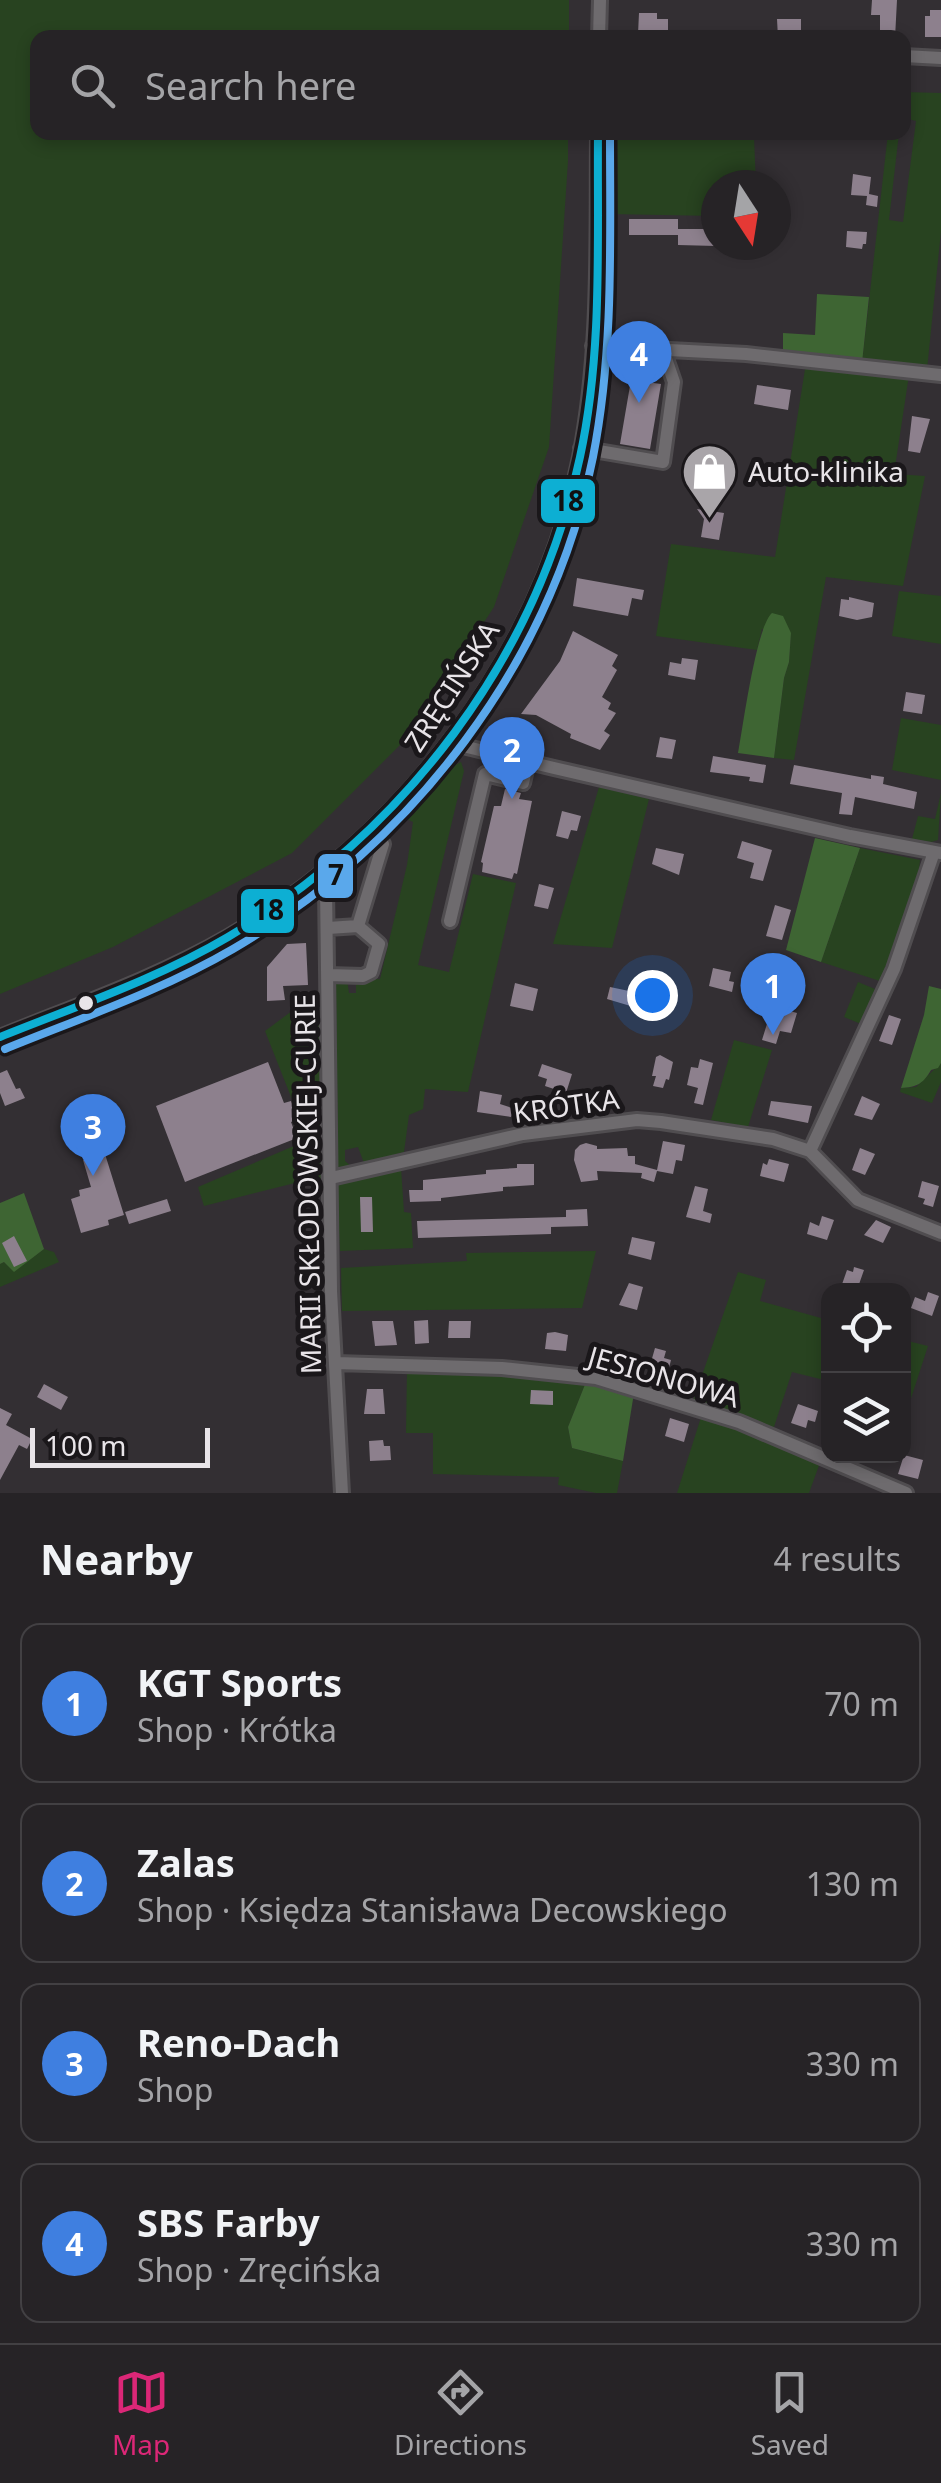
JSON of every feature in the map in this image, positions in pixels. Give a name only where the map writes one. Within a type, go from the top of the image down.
[{"type":"street","points":[[599,30],[600,0]]},
{"type":"street","points":[[911,56],[941,58]]},
{"type":"street","name":"ZRĘCIŃSKA","points":[[0,1037],[130,984],[228,937],[318,876],[372,829],[452,738],[494,676],[537,592],[567,508],[581,448],[594,346],[598,140]]},
{"type":"street","points":[[594,346],[746,354],[941,375]]},
{"type":"street","points":[[581,448],[663,462],[674,382],[663,350]]},
{"type":"street","points":[[452,738],[467,747],[850,836],[937,852],[894,969],[810,1150],[858,1200],[941,1232]]},
{"type":"street","points":[[450,921],[485,774],[522,783],[528,761]]},
{"type":"street","points":[[358,926],[383,844],[372,829]]},
{"type":"street","name":"MARII SKŁODOWSKIEJ-CURIE","points":[[318,876],[326,887],[328,928],[330,1178],[342,1493]]},
{"type":"street","points":[[328,928],[358,926],[379,944],[371,972],[362,976],[328,975]]},
{"type":"street","name":"KRÓTKA","points":[[330,1178],[523,1134],[637,1120],[774,1139],[810,1150]]},
{"type":"street","name":"JESIONOWA","points":[[336,1363],[502,1368],[596,1378],[739,1422],[906,1493]]},
{"type":"green space","points":[[0,0],[569,0],[569,30],[30,30],[30,140],[568,140],[568,161],[549,447],[494,607],[410,735],[292,853],[113,947],[0,994]]},
{"type":"green space","points":[[911,92],[941,93],[941,231],[927,370],[862,363],[887,140],[898,140],[889,220],[903,222],[916,121],[911,120]]},
{"type":"green space","points":[[610,140],[754,140],[755,170],[701,170],[701,216],[608,214]]},
{"type":"green space","points":[[817,294],[869,297],[862,363],[783,354],[783,333],[815,335]]},
{"type":"green space","points":[[806,363],[909,375],[894,474],[925,476],[903,586],[826,577],[794,760],[774,758],[791,633],[762,629],[757,650],[656,636],[671,544],[775,557]]},
{"type":"green space","points":[[899,591],[941,596],[941,644],[892,636]]},
{"type":"green space","points":[[772,613],[783,616],[791,633],[774,758],[738,753],[756,657]]},
{"type":"green space","points":[[901,718],[941,725],[941,780],[892,770]]},
{"type":"green space","points":[[461,762],[464,771],[418,965],[449,972],[473,874],[516,883],[468,1092],[425,1089],[423,1109],[409,1115],[404,1152],[364,1163],[358,1147],[345,1150],[345,1161],[351,1166],[338,1167],[336,979],[347,979],[349,993],[356,993],[356,980],[380,979],[407,865],[413,822],[404,818],[450,768]]},
{"type":"green space","points":[[599,787],[649,799],[612,948],[553,944]]},
{"type":"green space","points":[[941,793],[938,840],[912,839],[918,816],[935,819]]},
{"type":"green space","points":[[815,838],[860,848],[821,962],[786,950]]},
{"type":"green space","points":[[860,848],[920,860],[917,889],[880,981],[821,962]]},
{"type":"green space","points":[[858,982],[875,989],[861,1024],[844,1017]]},
{"type":"green space","points":[[929,986],[941,989],[941,1063],[919,1084],[901,1088],[924,1015]]},
{"type":"green space","points":[[308,999],[320,1001],[321,1186],[303,1181],[204,1206],[198,1187],[308,1140],[265,1031]]},
{"type":"green space","points":[[734,1040],[772,1050],[748,1127],[711,1120]]},
{"type":"green space","points":[[941,1063],[941,1082],[932,1103],[900,1092],[901,1088],[916,1087]]},
{"type":"green space","points":[[401,1168],[404,1212],[411,1213],[413,1248],[340,1251],[337,1187],[343,1182]]},
{"type":"green space","points":[[24,1193],[44,1249],[14,1272],[4,1262],[0,1264],[0,1203]]},
{"type":"green space","points":[[44,1249],[54,1252],[59,1262],[0,1287],[0,1264],[4,1262],[14,1271]]},
{"type":"green space","points":[[596,1251],[582,1308],[342,1311],[341,1268],[467,1261],[466,1253]]},
{"type":"green space","points":[[738,1272],[766,1280],[760,1301],[821,1318],[821,1379],[792,1372],[773,1430],[693,1401]]},
{"type":"green space","points":[[911,1342],[928,1346],[911,1398]]},
{"type":"green space","points":[[407,1368],[586,1382],[568,1427],[572,1448],[623,1461],[617,1493],[558,1485],[559,1477],[433,1474],[433,1433],[406,1433]]},
{"type":"green space","points":[[586,1382],[634,1393],[623,1461],[572,1448],[568,1427]]},
{"type":"green space","points":[[702,1414],[821,1460],[809,1493],[677,1493]]},
{"type":"building","points":[[872,0],[897,0],[895,30],[880,30],[880,15],[871,15]]},
{"type":"building","points":[[930,10],[941,10],[941,37],[925,37],[925,16],[930,16]]},
{"type":"building","points":[[639,13],[657,13],[657,19],[668,19],[668,30],[638,30]]},
{"type":"building","points":[[777,19],[801,19],[801,30],[778,30]]},
{"type":"building","points":[[853,174],[871,177],[869,194],[878,196],[877,207],[866,205],[867,196],[851,195]]},
{"type":"building","points":[[629,219],[678,219],[678,229],[701,229],[701,246],[678,245],[678,235],[629,235]]},
{"type":"building","points":[[847,231],[867,232],[862,249],[846,247]]},
{"type":"building","points":[[631,380],[661,384],[650,449],[620,444]]},
{"type":"building","points":[[757,385],[791,390],[788,410],[754,404]]},
{"type":"building","points":[[912,416],[930,419],[920,453],[908,451]]},
{"type":"building","points":[[697,509],[724,513],[719,540],[701,537],[704,519]]},
{"type":"building","points":[[577,578],[644,590],[642,600],[632,598],[628,616],[573,606]]},
{"type":"building","points":[[841,599],[874,603],[872,617],[857,620],[839,616]]},
{"type":"building","points":[[573,631],[618,655],[612,666],[617,670],[602,697],[611,703],[608,709],[616,713],[604,731],[610,735],[600,750],[570,738],[571,734],[536,715],[521,714],[560,661]]},
{"type":"building","points":[[682,658],[698,660],[695,680],[668,675],[670,662],[681,664]]},
{"type":"building","points":[[906,692],[925,695],[922,714],[903,711]]},
{"type":"building","points":[[660,737],[676,740],[672,759],[656,757]]},
{"type":"building","points":[[713,756],[766,765],[763,783],[749,781],[750,777],[710,772]]},
{"type":"building","points":[[794,765],[871,779],[871,775],[884,777],[883,784],[917,792],[914,809],[855,797],[852,815],[839,814],[842,793],[790,784]]},
{"type":"building","points":[[505,789],[521,793],[519,799],[532,801],[517,874],[512,879],[482,872],[481,862],[494,806],[501,806]]},
{"type":"building","points":[[562,811],[581,816],[577,831],[571,830],[568,839],[556,836]]},
{"type":"building","points":[[742,841],[772,850],[763,881],[750,878],[754,863],[737,858]]},
{"type":"building","points":[[656,848],[684,854],[679,875],[652,864]]},
{"type":"building","points":[[539,884],[554,888],[548,909],[534,906]]},
{"type":"building","points":[[775,905],[791,910],[782,940],[766,936]]},
{"type":"building","points":[[306,943],[308,985],[283,986],[285,1000],[267,1001],[267,967],[287,944]]},
{"type":"building","points":[[713,968],[731,972],[732,992],[709,986]]},
{"type":"building","points":[[515,983],[538,989],[533,1011],[510,1006]]},
{"type":"building","points":[[610,987],[648,995],[644,1010],[607,999]]},
{"type":"building","points":[[775,998],[787,1002],[790,1011],[797,1013],[791,1033],[780,1031],[776,1044],[762,1040]]},
{"type":"building","points":[[889,1015],[901,1019],[892,1045],[879,1041]]},
{"type":"building","points":[[660,1055],[673,1062],[663,1088],[653,1086],[656,1076],[652,1076],[656,1057]]},
{"type":"building","points":[[700,1059],[713,1063],[703,1105],[694,1103],[698,1088],[687,1085],[691,1067],[698,1068]]},
{"type":"building","points":[[268,1062],[284,1103],[291,1101],[298,1119],[291,1122],[297,1138],[185,1182],[156,1106]]},
{"type":"building","points":[[542,1064],[572,1074],[566,1093],[545,1086],[547,1079],[538,1076]]},
{"type":"building","points":[[7,1070],[25,1098],[5,1106],[0,1073]]},
{"type":"building","points":[[480,1091],[502,1095],[500,1104],[515,1109],[511,1117],[477,1112]]},
{"type":"building","points":[[862,1096],[880,1104],[872,1120],[854,1115]]},
{"type":"building","points":[[771,1101],[812,1106],[808,1123],[768,1115]]},
{"type":"building","points":[[663,1141],[685,1145],[682,1161],[676,1160],[673,1174],[657,1171],[654,1182],[641,1178],[642,1173],[597,1171],[598,1180],[581,1182],[574,1160],[580,1145],[627,1148],[628,1156],[635,1156],[635,1164],[657,1170]]},
{"type":"building","points":[[860,1148],[875,1154],[865,1175],[852,1170]]},
{"type":"building","points":[[105,1154],[124,1215],[108,1220],[109,1225],[81,1233],[71,1199],[80,1196],[79,1190],[91,1187],[83,1160]]},
{"type":"building","points":[[769,1159],[789,1164],[784,1182],[760,1176],[763,1163],[767,1165]]},
{"type":"building","points":[[517,1164],[534,1164],[534,1185],[503,1187],[503,1191],[441,1201],[410,1202],[409,1190],[423,1190],[423,1180],[486,1174],[486,1170],[517,1168]]},
{"type":"building","points":[[922,1181],[939,1186],[933,1207],[923,1204],[925,1199],[918,1197]]},
{"type":"building","points":[[695,1186],[708,1189],[703,1211],[712,1214],[710,1223],[686,1217]]},
{"type":"building","points":[[360,1197],[372,1197],[373,1232],[361,1232]]},
{"type":"building","points":[[167,1199],[171,1211],[129,1224],[125,1212]]},
{"type":"building","points":[[587,1209],[588,1226],[551,1227],[551,1234],[418,1238],[417,1221],[566,1217],[566,1210]]},
{"type":"building","points":[[822,1216],[834,1220],[827,1240],[807,1234],[810,1222],[819,1226]]},
{"type":"building","points":[[876,1220],[891,1227],[883,1243],[864,1235]]},
{"type":"building","points":[[14,1236],[27,1261],[14,1267],[2,1243]]},
{"type":"building","points":[[632,1237],[655,1242],[651,1260],[628,1254]]},
{"type":"building","points":[[854,1267],[864,1270],[859,1283],[842,1283],[847,1270],[853,1272]]},
{"type":"building","points":[[629,1283],[643,1287],[637,1310],[619,1305]]},
{"type":"building","points":[[928,1292],[939,1296],[932,1316],[911,1308],[915,1297],[925,1301]]},
{"type":"building","points":[[428,1320],[429,1343],[415,1344],[414,1321]]},
{"type":"building","points":[[372,1321],[393,1321],[397,1345],[375,1346]]},
{"type":"building","points":[[449,1321],[471,1321],[470,1338],[448,1338]]},
{"type":"building","points":[[547,1333],[568,1335],[566,1351],[545,1349]]},
{"type":"building","points":[[655,1348],[666,1351],[664,1358],[671,1360],[669,1368],[686,1373],[683,1385],[649,1369]]},
{"type":"building","points":[[44,1384],[68,1397],[61,1410],[37,1397]]},
{"type":"building","points":[[367,1389],[383,1389],[385,1414],[364,1414]]},
{"type":"building","points":[[531,1390],[553,1391],[553,1405],[530,1404]]},
{"type":"building","points":[[798,1404],[818,1411],[815,1422],[808,1420],[806,1428],[791,1423]]},
{"type":"building","points":[[0,1408],[12,1414],[6,1425],[32,1439],[27,1449],[19,1445],[0,1480]]},
{"type":"building","points":[[670,1418],[689,1424],[684,1442],[665,1436]]},
{"type":"building","points":[[383,1440],[384,1446],[390,1446],[391,1460],[370,1461],[369,1441]]},
{"type":"building","points":[[911,1457],[923,1460],[918,1479],[898,1474],[901,1463],[911,1463]]},
{"type":"transit line","name":"18","points":[[0,1037],[116,991],[228,937],[292,894],[352,846],[406,792],[454,733],[496,670],[532,602],[560,531],[580,457],[596,336],[598,140]]},
{"type":"transit line","name":"7","points":[[5,1049],[178,978],[233,949],[298,906],[359,856],[415,801],[465,740],[509,675],[545,606],[573,533],[593,457],[608,336],[610,140]]},
{"type":"place","name":"SBS Farby","points":[[639,403]]},
{"type":"place","name":"Auto-klinika","points":[[709,520]]},
{"type":"place","name":"Zalas","points":[[512,799]]},
{"type":"place","name":"KGT Sports","points":[[773,1035]]},
{"type":"place","name":"Reno-Dach","points":[[93,1176]]}]
